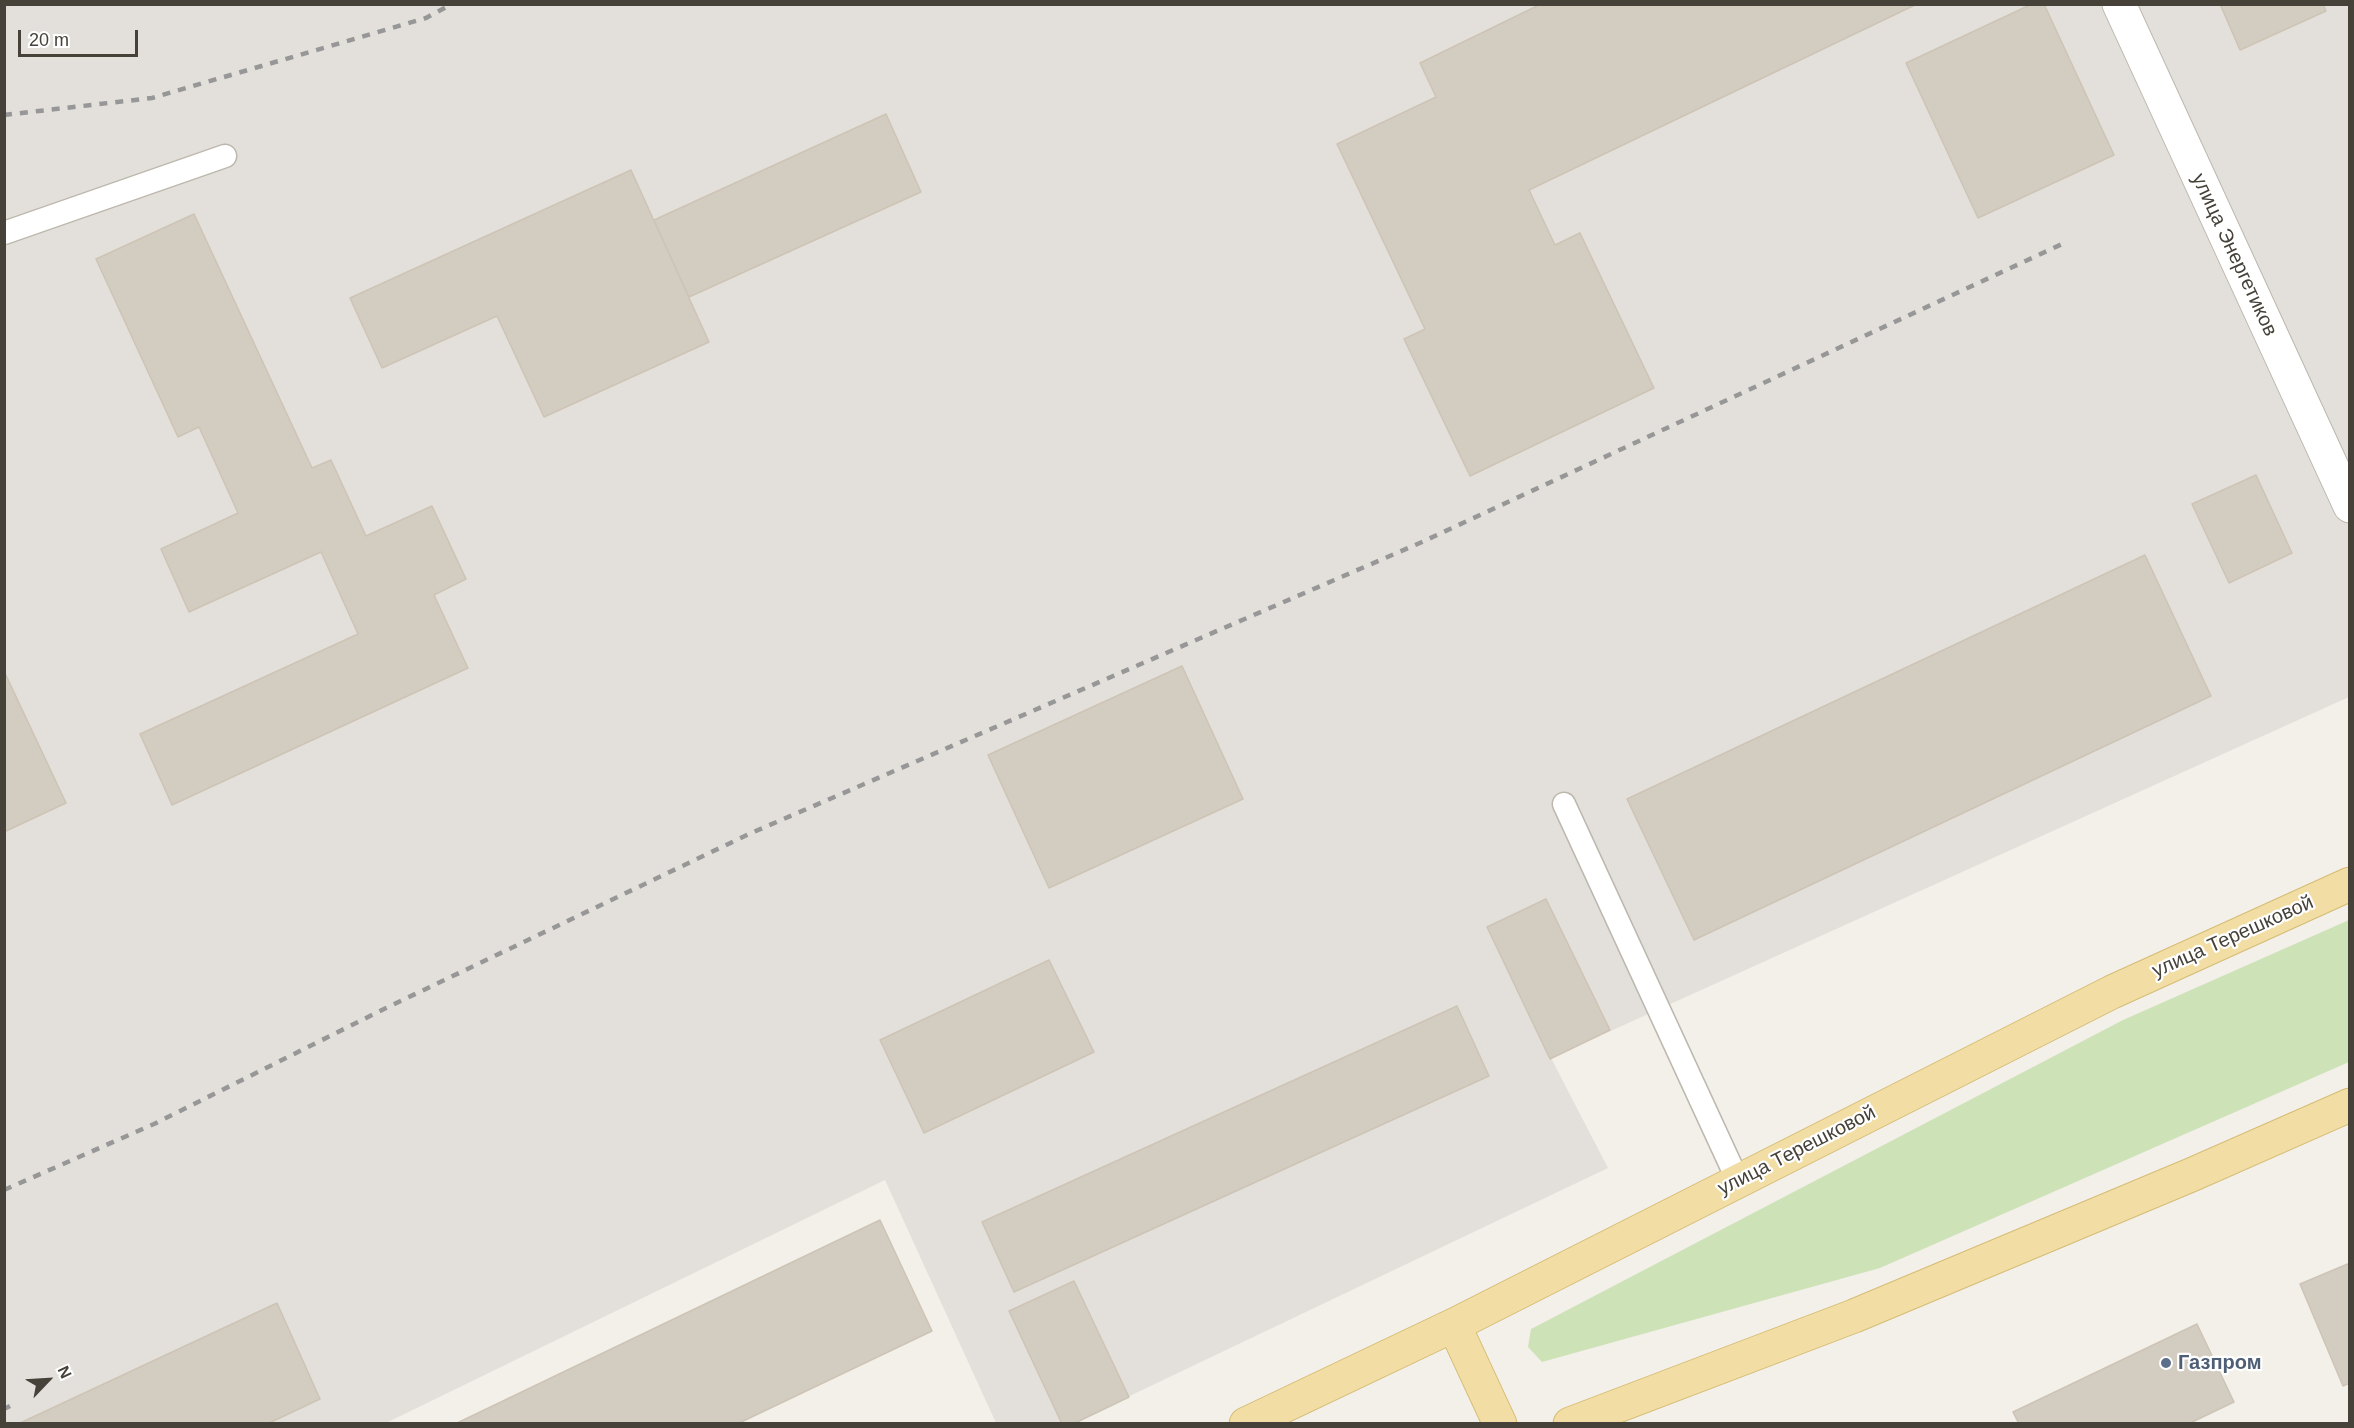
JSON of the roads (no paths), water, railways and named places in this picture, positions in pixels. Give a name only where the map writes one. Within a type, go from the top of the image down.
[{"type":"main road","name":"улица Терешковой","points":[[1246,1424],[1454,1325],[2112,992],[2349,884]]},
{"type":"main road","points":[[1570,1424],[1854,1316],[2192,1175],[2349,1105]]},
{"type":"main road","points":[[1454,1325],[1500,1424]]},
{"type":"street","name":"улица Энергетиков","points":[[2119,4],[2349,506]]},
{"type":"lane","points":[[4,233],[225,156]]},
{"type":"lane","points":[[1564,804],[1738,1181]]},
{"type":"railway","points":[[4,115],[152,98],[426,18],[452,4]]},
{"type":"railway","points":[[4,1190],[154,1124],[384,1009],[749,834],[1422,542],[2062,244]]},
{"type":"railway","points":[[4,1409],[10,1406]]},
{"type":"place","name":"Газпром","points":[[2166,1363]]}]
